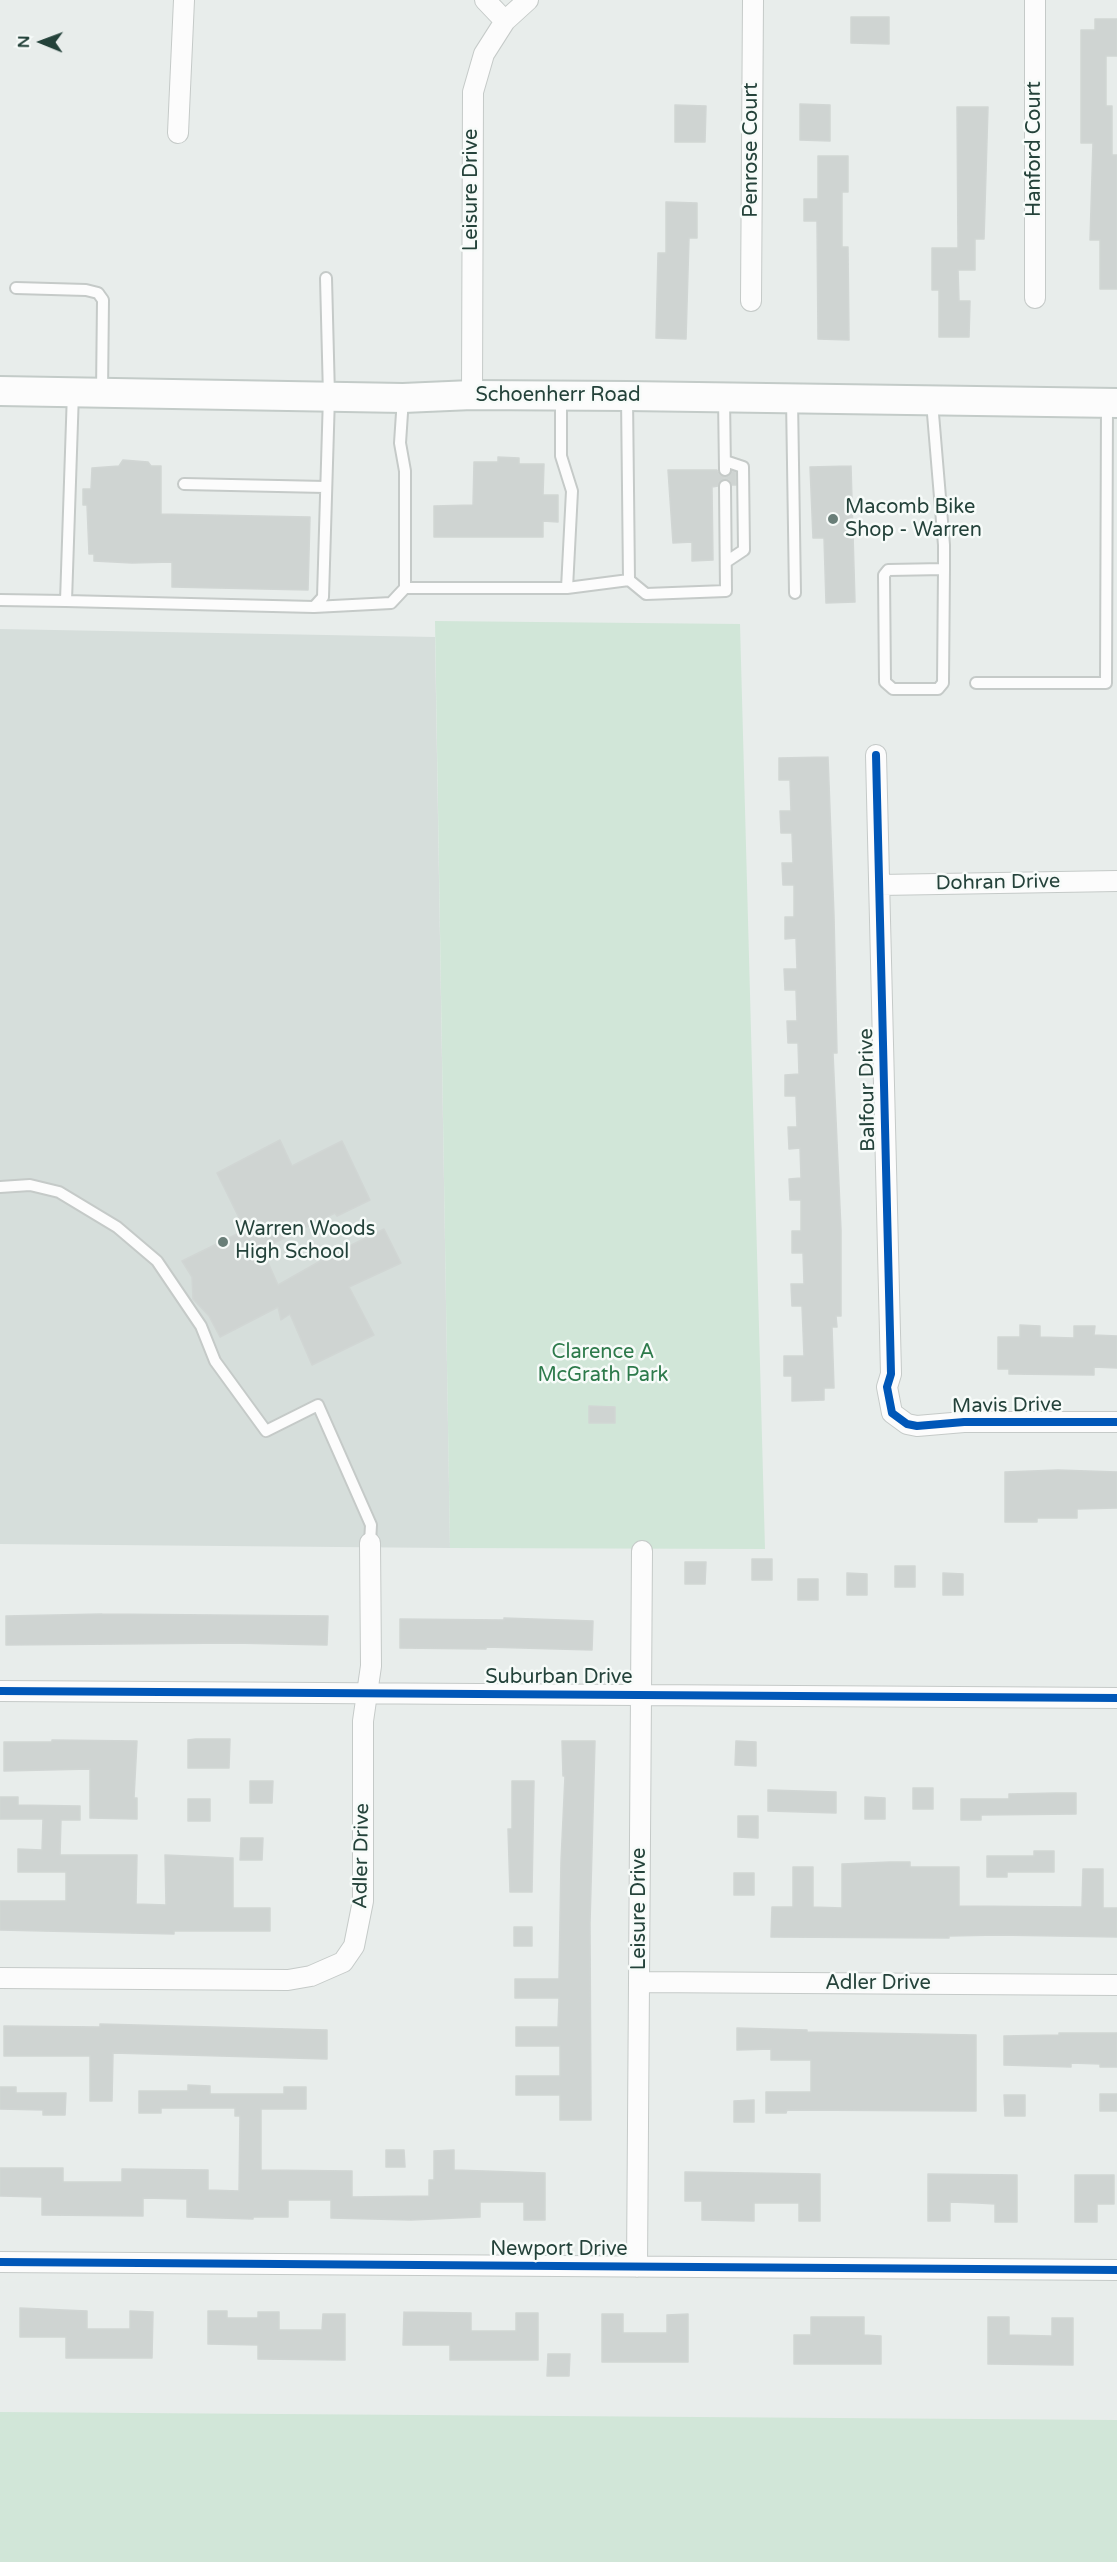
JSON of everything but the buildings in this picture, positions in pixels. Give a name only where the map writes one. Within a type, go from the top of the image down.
[{"type":"main road","name":"Schoenherr Road","points":[[0,391],[403,398],[627,396],[1112,403]]},
{"type":"street","points":[[178,133],[184,0]]},
{"type":"street","points":[[486,0],[505,21]]},
{"type":"street","name":"Leisure Drive","points":[[472,396],[472,93],[484,54],[505,21],[528,0]]},
{"type":"street","name":"Penrose Court","points":[[751,301],[753,0]]},
{"type":"street","name":"Hanford Court","points":[[1035,0],[1035,298]]},
{"type":"street","name":"Balfour Drive","points":[[876,755],[891,1362],[891,1374],[887,1387],[892,1413],[899,1420]]},
{"type":"street","name":"Dohran Drive","points":[[880,885],[1117,881]]},
{"type":"street","name":"Mavis Drive","points":[[899,1420],[917,1426],[964,1422],[1117,1422]]},
{"type":"street","name":"Adler Drive","points":[[0,1978],[288,1980],[311,1976],[343,1962],[354,1946],[363,1901],[363,1721],[371,1666],[370,1543]]},
{"type":"street","name":"Leisure Drive","points":[[637,2267],[642,1551]]},
{"type":"street","name":"Suburban Drive","points":[[0,1691],[1117,1698]]},
{"type":"street","name":"Adler Drive","points":[[639,1982],[1117,1985]]},
{"type":"street","name":"Newport Drive","points":[[0,2262],[1117,2270]]},
{"type":"lane","points":[[314,607],[323,597],[329,396],[326,278]]},
{"type":"lane","points":[[16,288],[86,290],[98,293],[103,300],[102,392]]},
{"type":"lane","points":[[66,602],[73,392]]},
{"type":"lane","points":[[627,396],[629,580]]},
{"type":"lane","points":[[561,397],[561,456],[572,491],[567,588]]},
{"type":"lane","points":[[0,600],[314,607],[391,603],[405,588],[405,471],[400,443],[403,398]]},
{"type":"lane","points":[[724,398],[725,465],[743,467],[744,550],[726,562]]},
{"type":"lane","points":[[792,399],[795,593]]},
{"type":"lane","points":[[932,402],[944,545],[944,569],[943,683],[938,689],[893,689],[885,682],[884,575],[888,570],[944,569]]},
{"type":"lane","points":[[976,683],[1112,683],[1112,403]]},
{"type":"lane","points":[[184,484],[325,487]]},
{"type":"lane","points":[[405,588],[567,588],[629,580],[646,594],[726,591],[725,486]]},
{"type":"lane","points":[[0,1186],[30,1185],[60,1192],[117,1227],[158,1261],[201,1326],[215,1361],[266,1431],[318,1405],[371,1525],[370,1543]]},
{"type":"shaded area","name":"Warren Woods High School","points":[[0,629],[435,637],[450,1548],[0,1544]]},
{"type":"green space","name":"Clarence A McGrath Park","points":[[435,621],[740,624],[765,1549],[450,1548]]},
{"type":"green space","points":[[0,2412],[1117,2420],[1117,2562],[0,2562]]},
{"type":"cycle path","points":[[876,755],[891,1374],[887,1387],[892,1413],[907,1424],[917,1426],[964,1422],[1117,1422]]},
{"type":"cycle path","points":[[0,1691],[1117,1698]]},
{"type":"cycle path","points":[[0,2262],[1117,2270]]},
{"type":"place","name":"Macomb Bike Shop - Warren","points":[[833,519]]},
{"type":"place","name":"Warren Woods High School","points":[[223,1242]]}]
